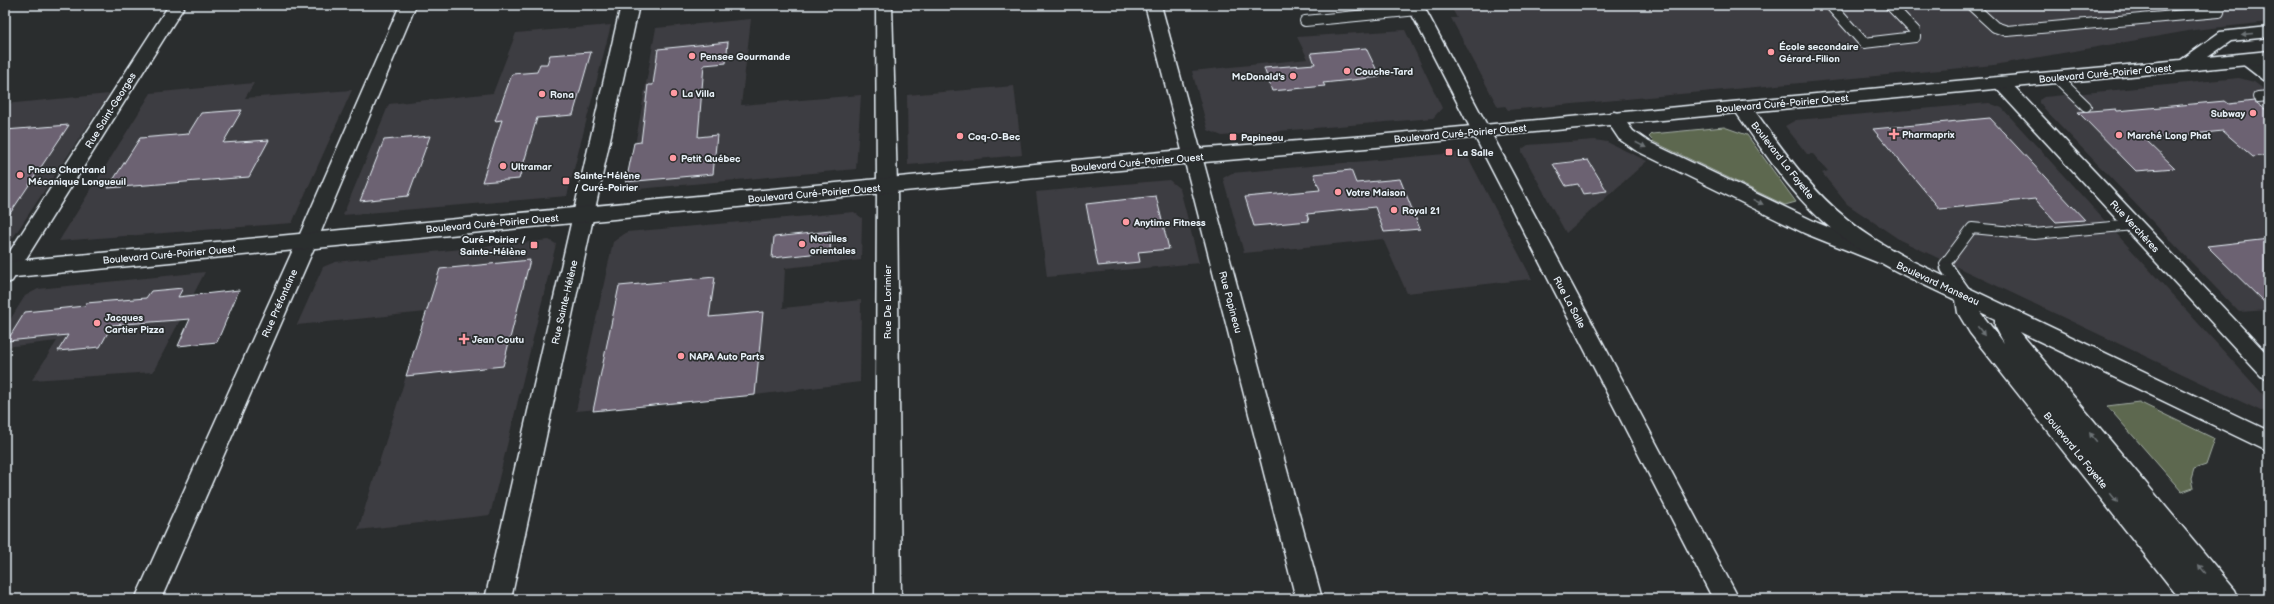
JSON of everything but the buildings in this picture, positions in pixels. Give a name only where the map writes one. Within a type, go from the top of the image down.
[{"type":"main road","name":"Rue Sainte-Hélène","points":[[498,599],[630,5]]},
{"type":"main road","points":[[2186,65],[2226,36],[2269,32]]},
{"type":"main road","name":"Boulevard Curé-Poirier Ouest","points":[[6,272],[307,241],[1193,156],[1480,131],[2269,57]]},
{"type":"main road","name":"Boulevard La Fayette","points":[[1742,106],[1802,187],[1824,211],[1870,246],[1904,266]]},
{"type":"main road","name":"Boulevard Manseau","points":[[1904,266],[2269,442]]},
{"type":"main road","name":"Boulevard La Fayette","points":[[1967,296],[1966,306],[1968,313],[1981,332],[2196,599]]},
{"type":"main road","points":[[2006,315],[2006,326],[2014,341],[2226,599]]},
{"type":"street","name":"Rue Saint-Georges","points":[[6,272],[177,5]]},
{"type":"street","name":"Rue Préfontaine","points":[[148,599],[307,241],[408,5]]},
{"type":"street","name":"Rue De Lorimier","points":[[884,5],[887,186],[888,599]]},
{"type":"street","name":"Rue Papineau","points":[[1153,5],[1309,599]]},
{"type":"street","name":"Rue La Salle","points":[[1416,8],[1726,599]]},
{"type":"street","points":[[2247,59],[2269,76]]},
{"type":"street","name":"Rue Verchères","points":[[2001,83],[2269,370]]},
{"type":"street","name":"Boulevard Manseau","points":[[1614,118],[1626,135],[1642,146],[1811,228],[1904,266]]},
{"type":"lane","points":[[1830,5],[1864,43],[1915,37],[1914,31],[1890,5]]},
{"type":"lane","points":[[1971,5],[1995,27],[2007,31],[2219,12],[2220,8],[2216,5]]},
{"type":"lane","points":[[1305,22],[1416,8]]},
{"type":"lane","points":[[2056,77],[2086,106]]},
{"type":"lane","points":[[2258,97],[2269,96]]},
{"type":"lane","points":[[1967,296],[1945,264],[1965,234],[1972,228],[2034,234],[2134,225]]},
{"type":"shaded area","name":"École secondaire Gérard-Filion","points":[[1443,5],[2269,5],[2269,22],[2194,30],[1994,65],[1508,110],[1505,106],[1498,107],[1451,18],[1457,18],[1451,7],[1445,7]]},
{"type":"shaded area","points":[[751,19],[741,105],[861,95],[856,169],[627,190],[656,28]]},
{"type":"shaded area","points":[[611,25],[567,196],[343,215],[389,104],[493,93],[516,33]]},
{"type":"shaded area","points":[[1405,30],[1442,108],[1433,118],[1222,136],[1208,130],[1192,71],[1308,59],[1297,37]]},
{"type":"shaded area","points":[[2239,78],[2254,82],[2269,93],[2269,310],[2239,312],[2039,103],[2039,100],[2044,97]]},
{"type":"shaded area","points":[[254,83],[245,98],[352,90],[292,223],[59,241],[151,93]]},
{"type":"shaded area","points":[[1014,86],[1022,155],[908,165],[907,95]]},
{"type":"shaded area","points":[[109,94],[6,248],[5,248],[5,104]]},
{"type":"shaded area","points":[[1989,103],[2002,108],[2269,401],[2269,410],[2261,411],[1900,240],[1847,204],[1822,173],[1828,171],[1813,154],[1807,154],[1785,126],[1796,120]]},
{"type":"shaded area","points":[[1595,140],[1607,142],[1647,161],[1566,233],[1522,152],[1522,149],[1528,145]]},
{"type":"shaded area","points":[[1456,153],[1469,159],[1532,279],[1407,293],[1383,239],[1244,253],[1223,178],[1232,173]]},
{"type":"shaded area","points":[[1169,180],[1180,189],[1199,263],[1047,277],[1036,192]]},
{"type":"shaded area","points":[[854,212],[862,218],[861,260],[785,268],[783,308],[861,300],[860,382],[755,395],[576,411],[613,242],[627,232]]},
{"type":"shaded area","points":[[549,240],[556,244],[490,515],[358,530],[426,312],[297,325],[323,267],[335,262]]},
{"type":"shaded area","points":[[205,272],[153,372],[32,380],[57,341],[5,347],[5,328],[25,296],[38,289]]},
{"type":"green space","points":[[1724,127],[1747,135],[1796,202],[1785,205],[1654,142],[1649,137],[1652,134]]},
{"type":"green space","points":[[2139,402],[2215,439],[2206,465],[2194,469],[2191,479],[2193,488],[2182,492],[2107,406]]},
{"type":"place","name":"École secondaire Gérard-Filion","points":[[1771,52]]},
{"type":"place","name":"Pensee Gourmande","points":[[692,56]]},
{"type":"place","name":"Couche-Tard","points":[[1347,71]]},
{"type":"place","name":"McDonald's","points":[[1293,76]]},
{"type":"place","name":"La Villa","points":[[674,93]]},
{"type":"place","name":"Rona","points":[[542,94]]},
{"type":"place","name":"Subway","points":[[2253,113]]},
{"type":"place","name":"Pharmaprix","points":[[1894,134]]},
{"type":"place","name":"Marché Long Phat","points":[[2119,135]]},
{"type":"place","name":"Coq-O-Bec","points":[[960,136]]},
{"type":"place","name":"Papineau","points":[[1233,137]]},
{"type":"place","name":"La Salle","points":[[1449,152]]},
{"type":"place","name":"Petit Québec","points":[[673,158]]},
{"type":"place","name":"Ultramar","points":[[503,166]]},
{"type":"place","name":"Pneus Chartrand Mécanique Longueuil","points":[[20,175]]},
{"type":"place","name":"Sainte-Hélène / Curé-Poirier","points":[[566,181]]},
{"type":"place","name":"Votre Maison","points":[[1338,192]]},
{"type":"place","name":"Royal 21","points":[[1394,210]]},
{"type":"place","name":"Anytime Fitness","points":[[1126,222]]},
{"type":"place","name":"Nouilles orientales","points":[[802,244]]},
{"type":"place","name":"Curé-Poirier / Sainte-Hélène","points":[[534,245]]},
{"type":"place","name":"Jacques Cartier Pizza","points":[[97,323]]},
{"type":"place","name":"Jean Coutu","points":[[464,339]]},
{"type":"place","name":"NAPA Auto Parts","points":[[681,356]]}]
